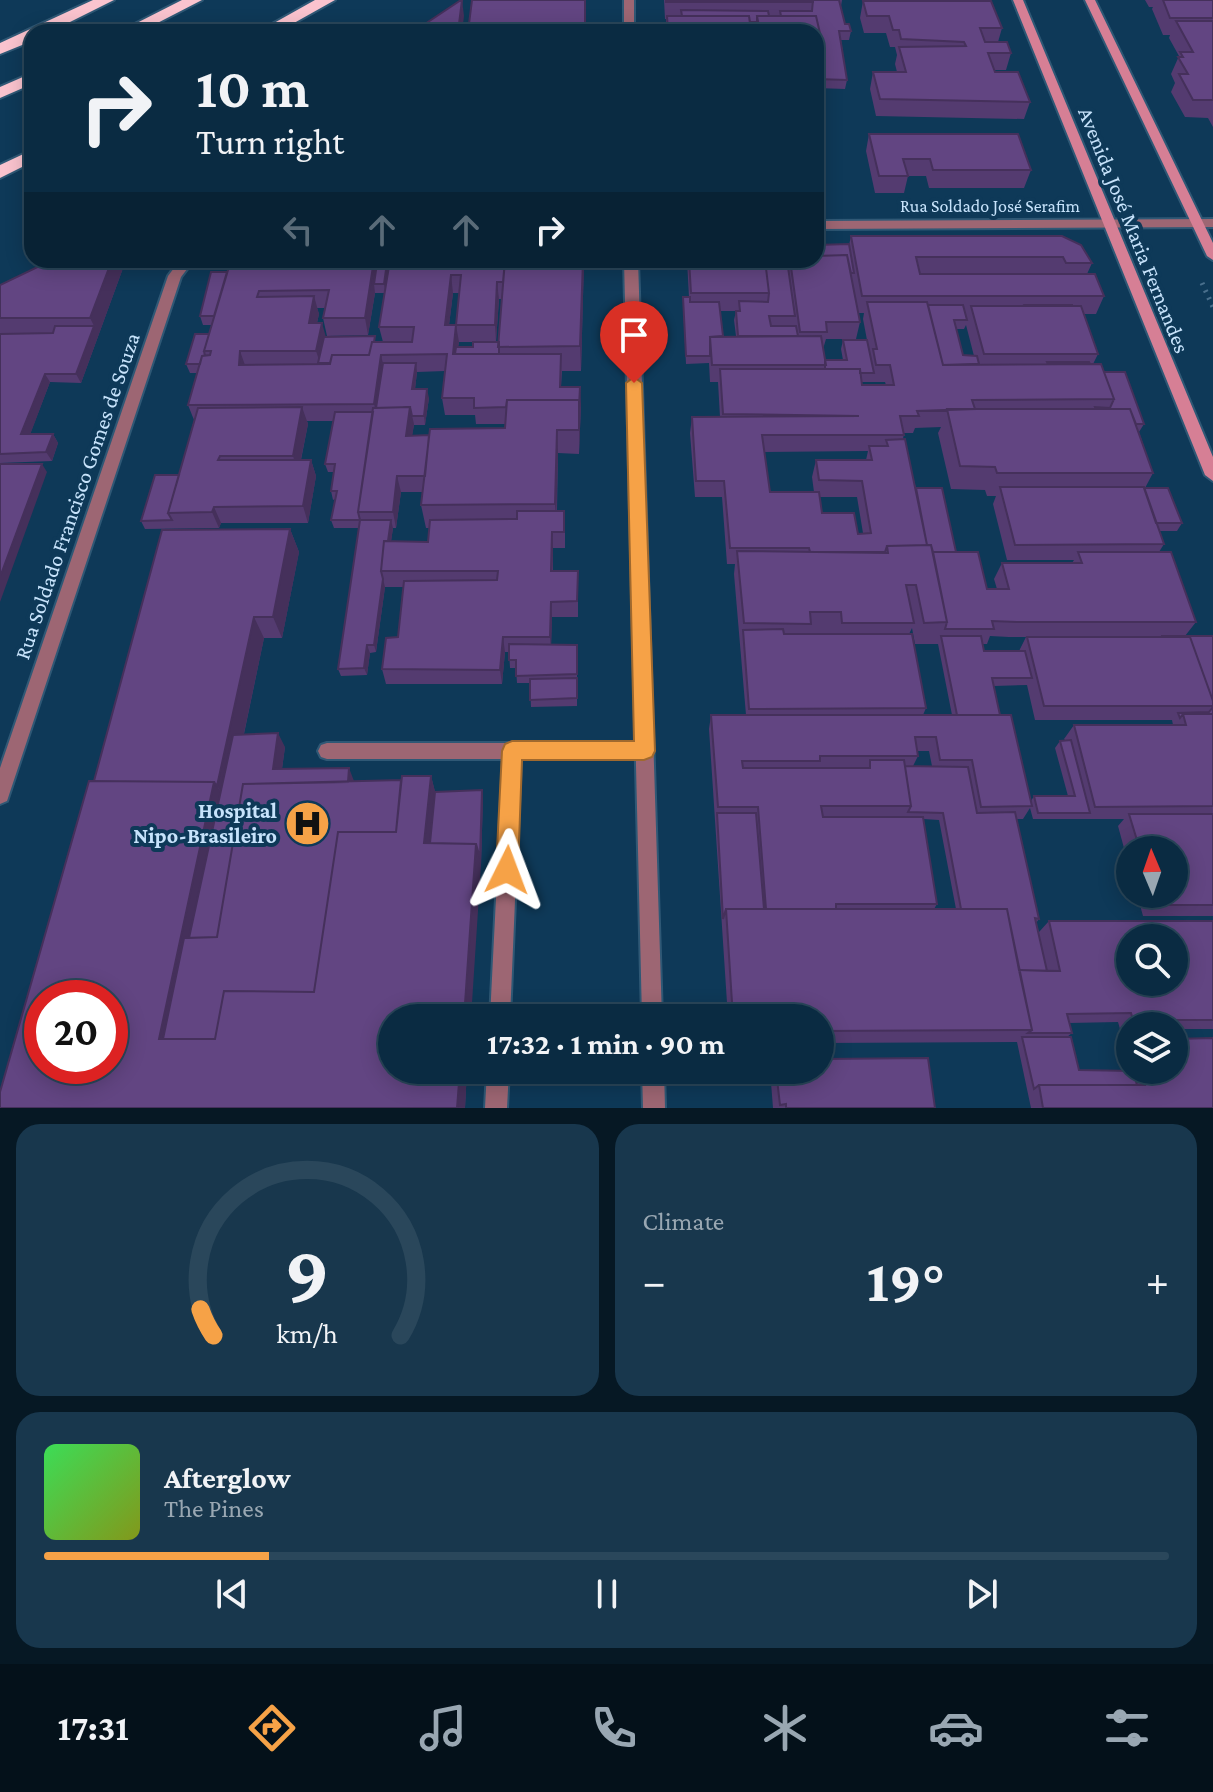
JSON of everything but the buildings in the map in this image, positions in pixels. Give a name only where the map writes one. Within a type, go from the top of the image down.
[{"type":"highway","points":[[54,24],[106,0]]},
{"type":"highway","points":[[144,24],[194,0]]},
{"type":"highway","points":[[281,24],[327,0]]},
{"type":"highway","points":[[0,49],[24,38]]},
{"type":"highway","points":[[0,93],[24,82]]},
{"type":"highway","points":[[0,172],[24,159]]},
{"type":"main road","name":"Avenida José Maria Fernandes","points":[[1018,0],[1213,475]]},
{"type":"main road","points":[[1090,0],[1213,256]]},
{"type":"street","points":[[629,0],[629,24]]},
{"type":"street","name":"Rua Soldado José Serafim","points":[[824,225],[1213,223]]},
{"type":"street","name":"Rua Soldado Francisco Gomes de Souza","points":[[0,795],[175,276],[181,268]]},
{"type":"street","points":[[631,268],[652,1004]]},
{"type":"street","points":[[327,751],[644,751]]},
{"type":"street","points":[[501,1004],[512,751]]},
{"type":"street","points":[[496,1108],[497,1084]]},
{"type":"street","points":[[653,1084],[654,1108]]},
{"type":"path","points":[[1197,272],[1213,307]]},
{"type":"place","name":"Hospital Nipo-Brasileiro","points":[[308,823]]},
{"type":"route","points":[[507,870],[512,751],[644,751],[634,383]]}]
